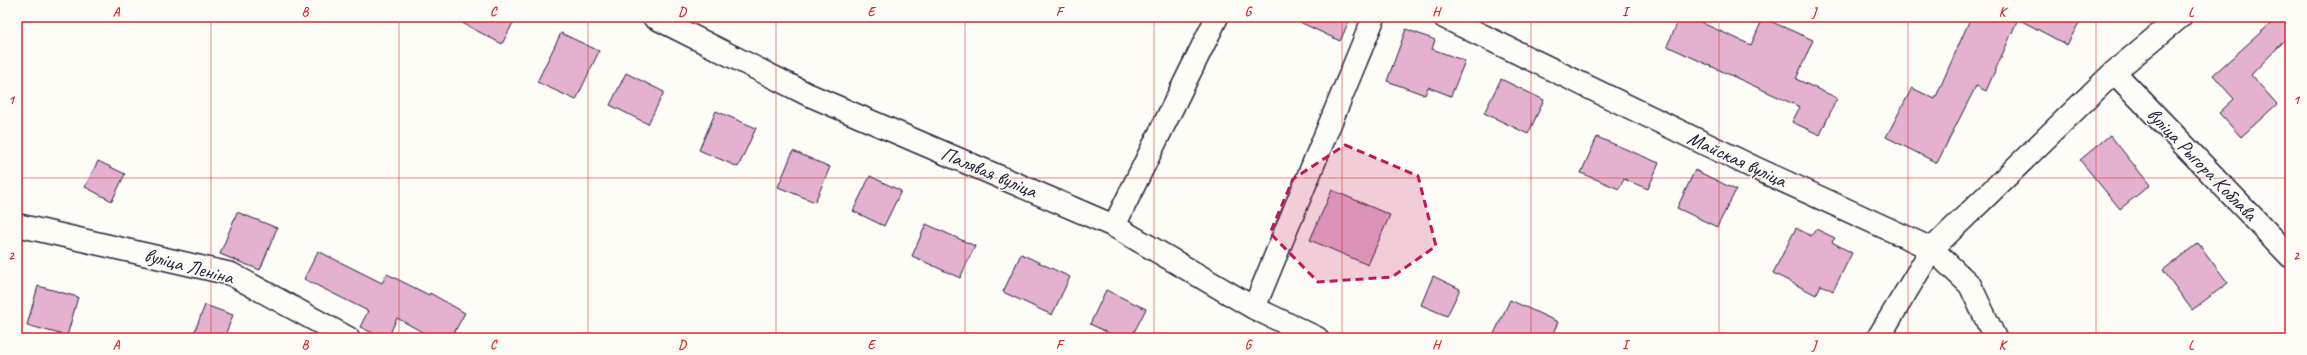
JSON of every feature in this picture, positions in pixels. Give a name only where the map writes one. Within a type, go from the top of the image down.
[{"type":"street","name":"Палявая вуліца","points":[[654,17],[807,94],[1114,226],[1254,308],[1318,338]]},
{"type":"street","points":[[1114,226],[1217,17]]},
{"type":"street","points":[[1254,308],[1374,17]]},
{"type":"street","name":"Майская вуліца","points":[[1444,17],[1753,167],[1932,249],[1970,285],[1995,338]]},
{"type":"street","points":[[1878,338],[1932,249],[2114,72],[2180,17]]},
{"type":"street","name":"вуліца Рыгора Коблава","points":[[2114,72],[2290,256]]},
{"type":"street","name":"вуліца Леніна","points":[[17,225],[231,274],[341,337]]},
{"type":"highlighted area","points":[[1345,145],[1418,176],[1436,246],[1392,277],[1318,282],[1270,233],[1293,179]]},
{"type":"building","points":[[451,17],[516,17],[502,44]]},
{"type":"building","points":[[1289,17],[1351,17],[1340,41]]},
{"type":"building","points":[[1680,17],[1689,17],[1751,45],[1763,18],[1813,40],[1796,79],[1837,98],[1820,135],[1792,122],[1800,107],[1667,46]]},
{"type":"building","points":[[1971,17],[2082,17],[2067,45],[2018,19],[1986,91],[1976,86],[1937,163],[1886,137],[1912,88],[1935,99]]},
{"type":"building","points":[[2278,17],[2290,17],[2290,35],[2251,75],[2277,104],[2241,137],[2219,113],[2234,99],[2213,75]]},
{"type":"building","points":[[1406,29],[1435,40],[1432,49],[1465,61],[1451,96],[1428,87],[1425,95],[1387,81]]},
{"type":"building","points":[[561,33],[599,51],[576,100],[537,82]]},
{"type":"building","points":[[626,73],[664,92],[648,124],[610,105]]},
{"type":"building","points":[[1501,79],[1544,100],[1528,134],[1484,113]]},
{"type":"building","points":[[716,111],[756,128],[738,167],[699,150]]},
{"type":"building","points":[[2110,135],[2150,185],[2120,209],[2080,160]]},
{"type":"building","points":[[1597,137],[1659,163],[1648,189],[1624,179],[1619,189],[1581,173]]},
{"type":"building","points":[[793,151],[830,167],[815,202],[778,187]]},
{"type":"building","points":[[98,161],[125,174],[112,201],[85,187]]},
{"type":"building","points":[[1695,170],[1736,190],[1717,227],[1677,208]]},
{"type":"building","points":[[870,176],[901,191],[884,226],[853,211]]},
{"type":"building","points":[[1332,190],[1390,215],[1368,265],[1310,240]]},
{"type":"building","points":[[237,212],[277,228],[260,270],[220,254]]},
{"type":"building","points":[[926,224],[975,246],[960,278],[912,256]]},
{"type":"building","points":[[1796,228],[1811,236],[1816,229],[1835,238],[1832,242],[1852,253],[1833,291],[1821,285],[1816,295],[1773,273]]},
{"type":"building","points":[[2198,243],[2228,283],[2192,310],[2163,270]]},
{"type":"building","points":[[318,251],[382,283],[387,274],[429,295],[430,293],[465,313],[451,338],[433,338],[397,318],[388,338],[383,338],[360,327],[368,311],[304,279]]},
{"type":"building","points":[[1021,254],[1070,277],[1052,315],[1003,292]]},
{"type":"building","points":[[1433,276],[1460,289],[1447,316],[1421,305]]},
{"type":"building","points":[[38,286],[78,297],[67,336],[27,325]]},
{"type":"building","points":[[1106,290],[1146,309],[1131,338],[1119,338],[1090,324]]},
{"type":"building","points":[[1510,300],[1558,322],[1551,338],[1492,338]]},
{"type":"building","points":[[205,305],[233,315],[224,338],[192,338]]}]
